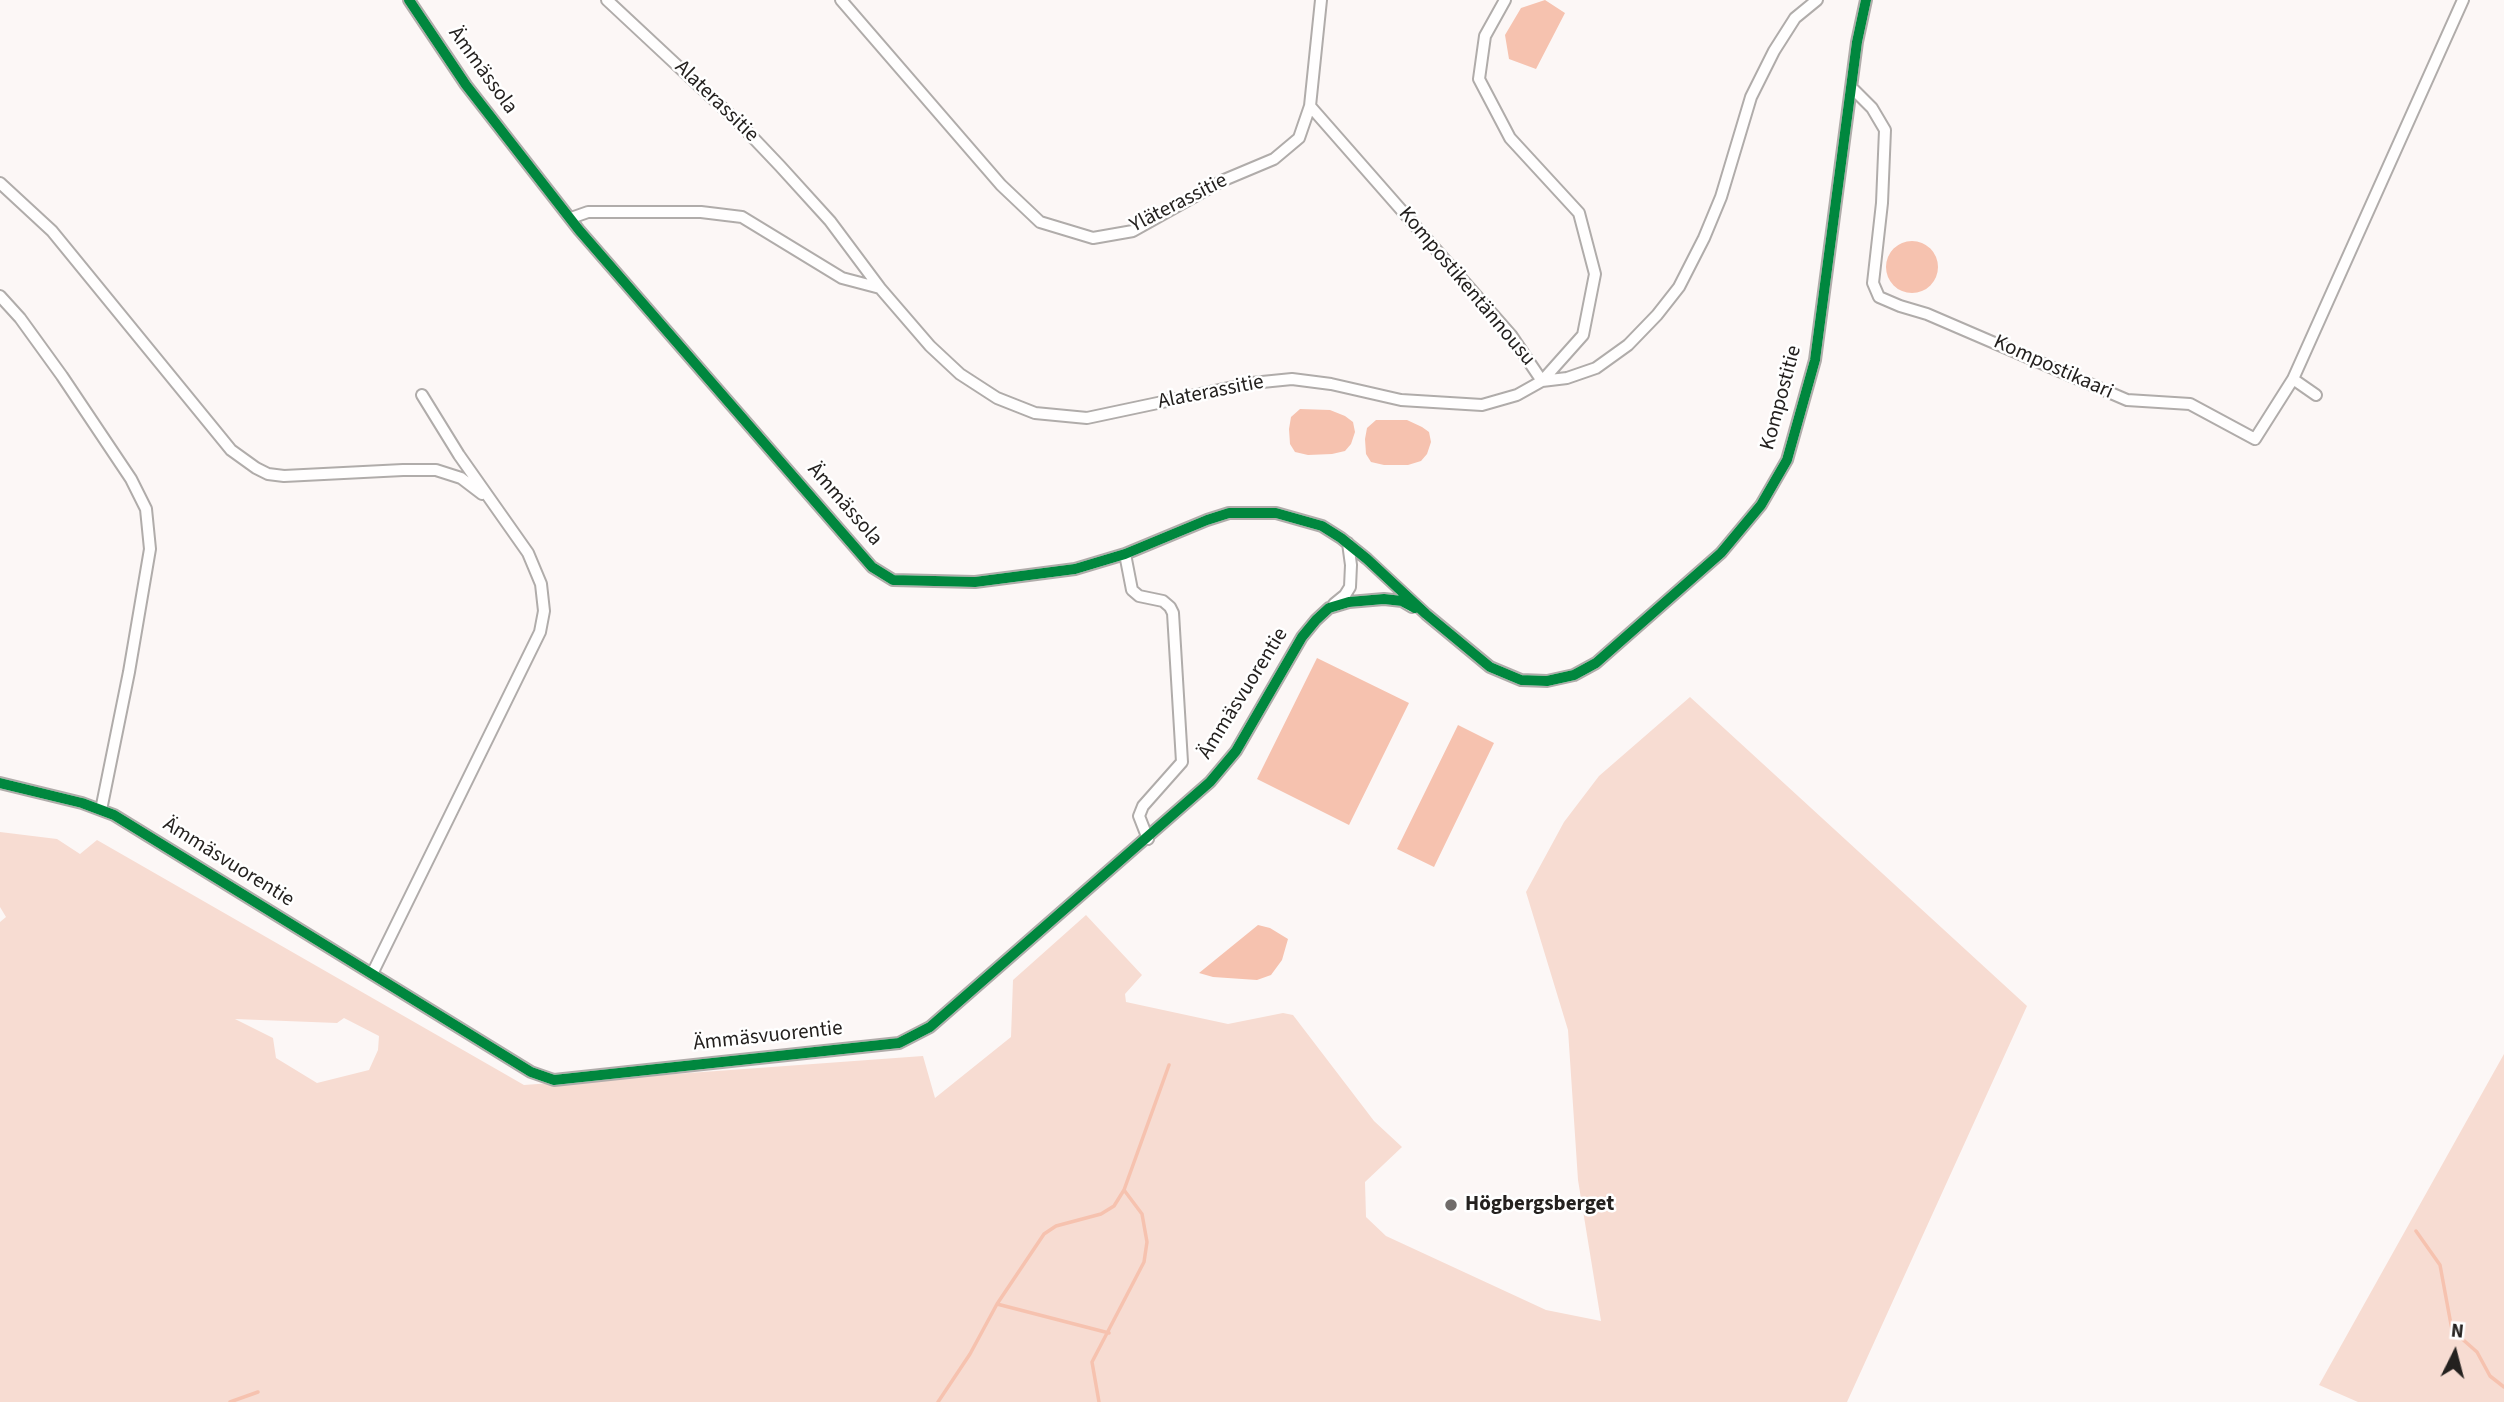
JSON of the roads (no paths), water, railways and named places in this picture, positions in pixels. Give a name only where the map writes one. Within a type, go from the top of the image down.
[{"type":"street","name":"Ämmässola","points":[[409,0],[466,85],[571,218],[872,567],[893,580],[975,582],[1075,569],[1125,554],[1229,513],[1253,511],[1297,517],[1322,526],[1348,543],[1426,614]]},
{"type":"street","name":"Alaterassitie","points":[[607,0],[742,126],[780,166],[830,221],[880,288],[930,346],[960,374],[996,398],[1035,413],[1087,418],[1252,383],[1292,379],[1331,384],[1401,400],[1482,405],[1517,395],[1542,382],[1583,335],[1595,274],[1579,213],[1510,138],[1479,79],[1485,36],[1504,0]]},
{"type":"street","name":"Yläterassitie","points":[[841,0],[1001,185],[1040,222],[1093,238],[1133,231],[1224,180],[1274,159],[1299,138],[1310,106],[1321,0]]},
{"type":"street","name":"Kompostikentännousu","points":[[1310,106],[1511,335],[1542,382],[1567,377],[1597,368],[1628,345],[1679,287],[1721,197],[1751,97],[1774,51],[1795,18],[1817,0]]},
{"type":"street","name":"Kompostitie","points":[[1426,614],[1490,667],[1521,680],[1548,681],[1574,675],[1596,663],[1721,553],[1761,505],[1787,460],[1815,360],[1857,42],[1866,0]]},
{"type":"street","name":"Kompostikaari","points":[[1852,88],[1872,108],[1885,130],[1882,203],[1873,284],[1879,296],[1940,319],[2127,400],[2190,404],[2255,439],[2292,379],[2463,0]]},
{"type":"street","points":[[0,183],[52,231],[231,450],[256,468],[268,474],[284,476],[436,470],[461,478],[490,500]]},
{"type":"street","points":[[571,218],[588,212],[701,212],[742,217],[842,278],[880,288]]},
{"type":"street","points":[[0,296],[20,318],[62,376],[131,479],[146,509],[150,548],[129,672],[101,810]]},
{"type":"street","points":[[2292,379],[2316,395]]},
{"type":"street","points":[[372,974],[540,632],[544,611],[541,584],[528,553],[422,395]]},
{"type":"street","name":"Ämmäsvuorentie","points":[[0,783],[82,803],[114,815],[531,1072],[554,1080],[898,1043],[930,1027],[1210,782],[1237,751],[1301,637],[1350,587],[1348,543]]},
{"type":"street","points":[[1125,554],[1132,590],[1139,596],[1163,601],[1173,613],[1182,762],[1143,806],[1139,816],[1148,839]]},
{"type":"street","points":[[1329,608],[1349,602],[1384,599],[1402,601],[1426,614]]},
{"type":"waterway","points":[[938,1402],[970,1354],[997,1304],[1044,1234],[1056,1226],[1101,1214],[1114,1206],[1124,1190],[1169,1065]]},
{"type":"waterway","points":[[1099,1402],[1092,1362],[1144,1262],[1147,1242],[1142,1214],[1124,1190]]},
{"type":"waterway","points":[[2416,1231],[2440,1265],[2452,1330],[2477,1352],[2490,1376],[2504,1387]]},
{"type":"waterway","points":[[997,1304],[1109,1333]]},
{"type":"waterway","points":[[230,1402],[258,1392]]},
{"type":"place","name":"Högbergsberget","points":[[1451,1205]]}]
